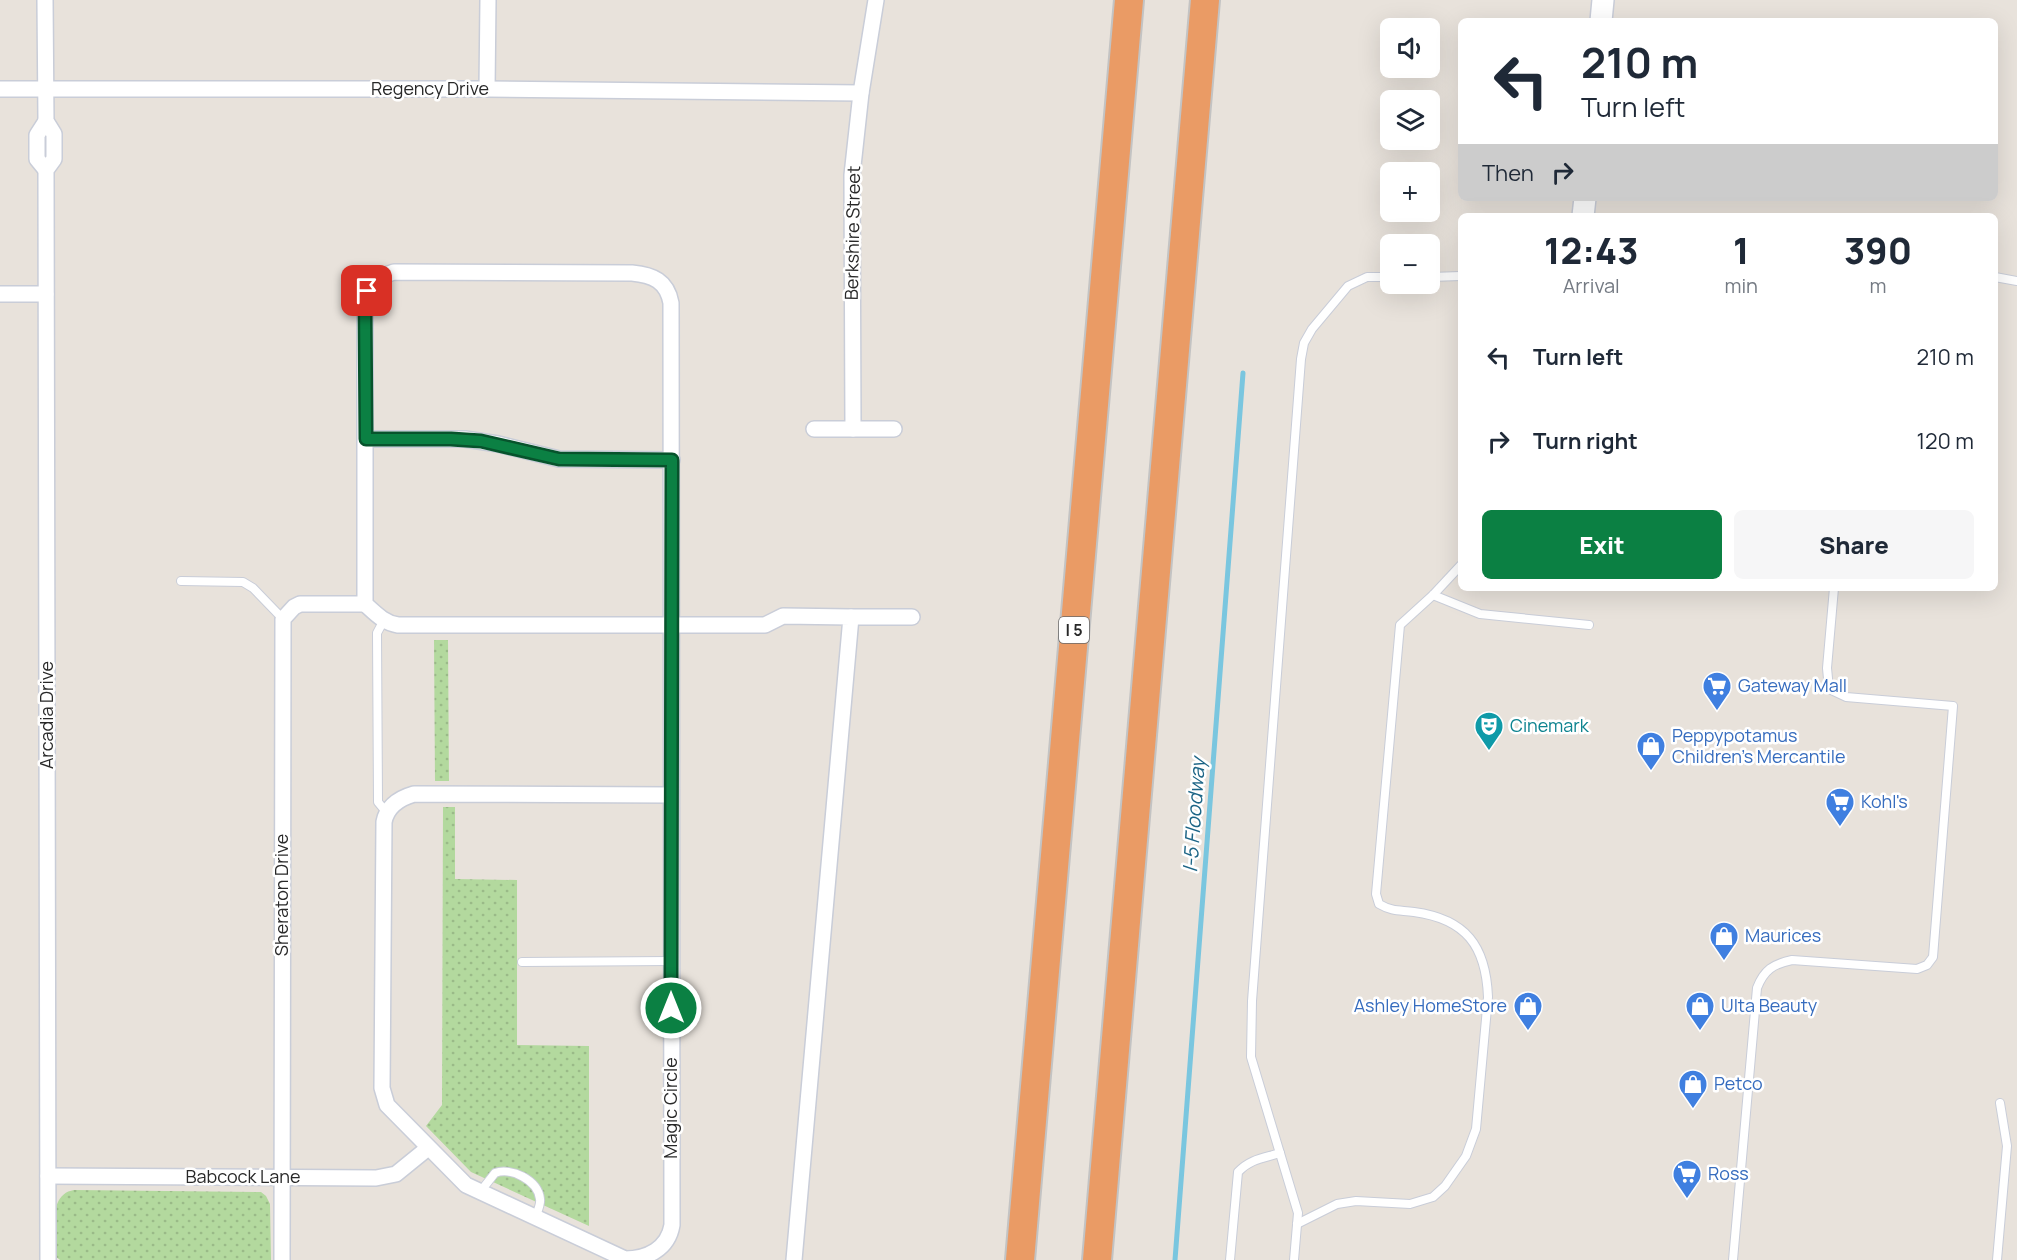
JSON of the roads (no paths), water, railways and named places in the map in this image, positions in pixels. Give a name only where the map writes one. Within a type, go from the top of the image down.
[{"type":"highway","name":"I 5","points":[[1020,1260],[1129,0]]},
{"type":"highway","points":[[1097,1260],[1205,0]]},
{"type":"highway","points":[[1201,48],[1213,0]]},
{"type":"street","name":"Arcadia Drive","points":[[45,0],[46,122],[54,134],[54,159],[46,170],[48,1260]]},
{"type":"street","points":[[487,89],[488,0]]},
{"type":"street","name":"Berkshire Street","points":[[853,429],[852,196],[861,93],[876,0]]},
{"type":"street","points":[[1601,18],[1603,0]]},
{"type":"street","name":"Regency Drive","points":[[0,89],[487,89],[861,93]]},
{"type":"street","name":"Magic Circle","points":[[365,604],[365,300],[371,284],[394,272],[632,273],[654,277],[664,284],[669,291],[671,303],[672,1225],[669,1235],[652,1254],[642,1258],[626,1259],[462,1182],[387,1106],[382,1088],[383,828],[387,813]]},
{"type":"street","points":[[0,294],[46,294]]},
{"type":"street","points":[[814,429],[894,429]]},
{"type":"street","points":[[366,439],[473,440],[559,459],[672,460]]},
{"type":"street","points":[[283,619],[300,604],[365,604],[384,620],[398,625],[765,625],[783,616],[912,617]]},
{"type":"street","points":[[794,1260],[851,617]]},
{"type":"street","name":"Sheraton Drive","points":[[282,1260],[283,619]]},
{"type":"street","points":[[387,813],[399,800],[424,793],[671,795]]},
{"type":"street","name":"Babcock Lane","points":[[48,1176],[383,1177],[396,1174],[404,1169],[428,1148]]},
{"type":"lane","points":[[1440,277],[1458,276]]},
{"type":"lane","points":[[1294,1260],[1298,1213],[1251,1057],[1252,1001],[1301,359],[1304,343],[1312,329],[1348,286],[1368,278],[1380,277]]},
{"type":"lane","points":[[1998,278],[2017,281]]},
{"type":"lane","points":[[1297,1224],[1337,1204],[1356,1201],[1410,1204],[1433,1197],[1445,1186],[1466,1156],[1476,1129],[1488,997],[1487,981],[1477,948],[1464,931],[1450,922],[1414,912],[1390,911],[1379,904],[1376,894],[1400,625],[1434,595],[1458,568]]},
{"type":"lane","points":[[181,581],[243,582],[253,588],[283,619]]},
{"type":"lane","points":[[1733,1260],[1757,988],[1762,975],[1768,968],[1792,960],[1917,969],[1927,965],[1932,957],[1953,706],[1846,697],[1830,689],[1827,668],[1834,591]]},
{"type":"lane","points":[[1434,595],[1480,614],[1589,625]]},
{"type":"lane","points":[[384,620],[377,633],[378,802],[387,813]]},
{"type":"lane","points":[[522,962],[671,961]]},
{"type":"lane","points":[[1997,1260],[2007,1146],[2000,1103]]},
{"type":"lane","points":[[1230,1260],[1235,1185],[1238,1172],[1245,1164],[1280,1153]]},
{"type":"lane","points":[[480,1192],[495,1173],[507,1171],[515,1173],[527,1181],[540,1197],[535,1218]]},
{"type":"waterway","name":"I-5 Floodway","points":[[1175,1260],[1243,373]]},
{"type":"place","name":"Gateway Mall","points":[[1717,712]]},
{"type":"place","name":"Cinemark","points":[[1489,752]]},
{"type":"place","name":"Peppypotamus Children's Mercantile","points":[[1651,772]]},
{"type":"place","name":"Kohl's","points":[[1840,828]]},
{"type":"place","name":"Maurices","points":[[1724,962]]},
{"type":"place","name":"Ashley HomeStore","points":[[1528,1032]]},
{"type":"place","name":"Ulta Beauty","points":[[1700,1032]]},
{"type":"place","name":"Petco","points":[[1693,1110]]},
{"type":"place","name":"Ross","points":[[1687,1200]]}]
